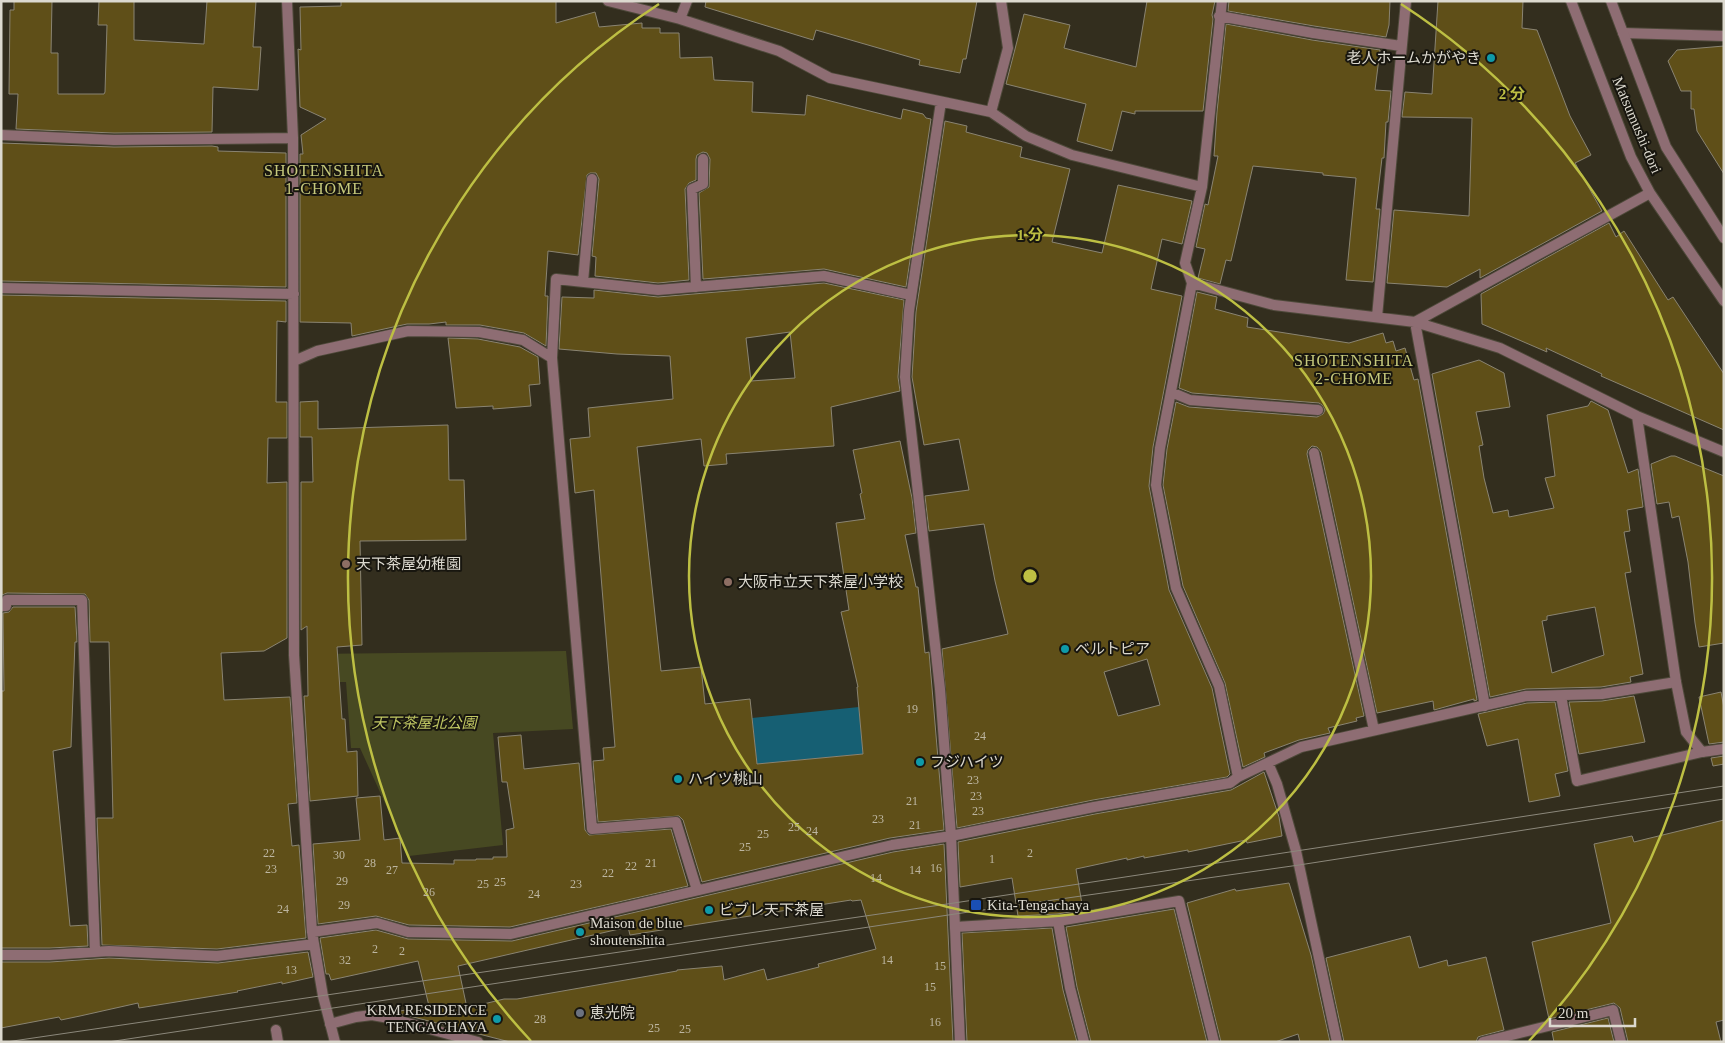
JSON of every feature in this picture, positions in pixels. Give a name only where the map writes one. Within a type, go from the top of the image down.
[{"type":"street","points":[[287,1],[293,138],[294,655],[312,932],[323,996],[335,1042]]},
{"type":"street","points":[[608,1],[680,19],[779,51],[830,78],[991,112],[1026,136],[1072,155],[1202,187]]},
{"type":"street","points":[[680,19],[688,1]]},
{"type":"street","points":[[991,112],[1008,48],[1001,1]]},
{"type":"street","points":[[1222,1],[1202,187],[1185,262],[1192,283],[1160,448],[1156,485],[1176,588],[1219,686],[1238,777]]},
{"type":"street","points":[[1377,317],[1406,1]]},
{"type":"street","name":"Matsumushi-dori","points":[[1571,1],[1631,157],[1650,193],[1724,302]]},
{"type":"street","name":"Matsumushi-dori","points":[[1611,1],[1666,147],[1724,238]]},
{"type":"street","points":[[1219,16],[1401,46]]},
{"type":"street","points":[[1624,33],[1724,36]]},
{"type":"street","points":[[941,102],[911,295],[905,377],[940,689],[951,836],[960,1042]]},
{"type":"street","points":[[1,135],[114,140],[293,138]]},
{"type":"street","points":[[696,287],[692,189],[703,184],[703,159]]},
{"type":"street","points":[[584,282],[592,179]]},
{"type":"street","points":[[1415,322],[1650,193]]},
{"type":"street","points":[[697,890],[676,822],[592,829],[552,358],[556,279],[658,290],[824,276],[911,295]]},
{"type":"street","points":[[1192,283],[1274,305],[1415,322],[1500,348],[1636,416],[1724,452]]},
{"type":"street","points":[[1,288],[294,294]]},
{"type":"street","points":[[1415,322],[1485,706]]},
{"type":"street","points":[[294,361],[317,352],[408,331],[479,332],[523,340],[552,358]]},
{"type":"street","points":[[1171,392],[1190,400],[1318,410]]},
{"type":"street","points":[[1636,416],[1676,682],[1686,732],[1702,752]]},
{"type":"street","points":[[1314,453],[1374,730]]},
{"type":"street","points":[[1,606],[6,606],[7,600],[82,600],[96,951]]},
{"type":"street","points":[[312,932],[376,923],[408,932],[511,934],[892,845],[951,836],[1230,782],[1301,747],[1526,696],[1602,694],[1676,682]]},
{"type":"street","points":[[1561,696],[1577,781],[1702,752],[1724,749]]},
{"type":"street","points":[[1268,763],[1277,784],[1296,852],[1337,1042]]},
{"type":"street","points":[[956,927],[1058,921],[1179,901],[1214,1042]]},
{"type":"street","points":[[1058,921],[1070,988],[1084,1042]]},
{"type":"street","points":[[1,955],[96,951],[217,956],[314,944]]},
{"type":"street","points":[[1483,1042],[1613,1010],[1620,1042]]},
{"type":"street","points":[[330,1024],[372,1015],[478,1042]]},
{"type":"street","points":[[276,1030],[278,1042]]},
{"type":"green space","name":"天下茶屋北公園","points":[[566,651],[573,729],[493,733],[503,845],[409,856],[360,748],[351,748],[346,682],[312,682],[311,654]]},
{"type":"water","points":[[859,707],[863,754],[757,764],[752,718]]},
{"type":"building","points":[[14,1],[52,1],[51,53],[58,53],[58,94],[104,94],[107,25],[98,25],[99,1],[134,1],[134,40],[204,44],[207,1],[256,1],[253,47],[261,47],[258,90],[213,87],[212,132],[114,133],[16,129],[18,94],[9,94],[10,10],[14,10]]},
{"type":"building","points":[[341,1],[556,1],[556,23],[595,12],[599,27],[642,23],[642,28],[660,28],[660,33],[679,33],[680,58],[712,57],[714,80],[753,82],[752,112],[805,115],[807,95],[901,119],[903,109],[923,114],[926,118],[931,119],[906,287],[824,269],[703,279],[699,193],[709,187],[710,159],[707,153],[703,152],[697,155],[696,159],[696,180],[689,183],[685,189],[689,280],[658,283],[595,276],[596,257],[592,256],[599,179],[596,173],[587,175],[578,255],[548,251],[545,296],[548,296],[546,346],[524,333],[480,325],[446,325],[446,322],[407,324],[352,336],[351,323],[300,322],[300,154],[303,154],[301,135],[326,119],[300,107],[298,49],[301,50],[300,7],[341,6]]},
{"type":"building","points":[[706,1],[977,1],[966,59],[963,59],[960,73],[919,65],[920,60],[816,30],[813,40],[705,7]]},
{"type":"building","points":[[1147,1],[1215,1],[1203,111],[1135,111],[1135,114],[1122,111],[1112,151],[1077,141],[1086,104],[1006,84],[1024,14],[1070,25],[1064,48],[1136,67]]},
{"type":"building","points":[[1229,1],[1390,1],[1389,25],[1386,37],[1228,11]]},
{"type":"building","points":[[1438,1],[1523,1],[1522,28],[1537,30],[1570,116],[1591,155],[1575,163],[1602,211],[1480,278],[1480,269],[1447,287],[1387,283],[1394,210],[1469,216],[1472,118],[1402,117],[1405,92],[1432,94]]},
{"type":"building","points":[[1226,24],[1380,50],[1375,90],[1391,91],[1388,122],[1386,122],[1384,158],[1382,158],[1376,209],[1380,209],[1373,282],[1346,280],[1356,178],[1253,166],[1231,261],[1226,260],[1220,284],[1198,278],[1205,249],[1196,247],[1205,204],[1208,205],[1218,156],[1214,156]]},
{"type":"building","points":[[1724,46],[1724,174],[1697,131],[1694,109],[1691,109],[1691,91],[1681,91],[1668,61],[1677,50]]},
{"type":"building","points":[[945,121],[967,126],[966,132],[1022,147],[1020,157],[1070,169],[1052,242],[1102,253],[1118,185],[1192,201],[1182,244],[1162,239],[1151,289],[1182,296],[1153,447],[1149,486],[1169,590],[1212,688],[1230,774],[1227,777],[1093,800],[957,828],[942,649],[1008,634],[984,524],[929,531],[925,496],[969,490],[959,439],[924,445],[912,377],[916,312]],"holes":[[[1147,659],[1160,705],[1118,716],[1104,672]]]},
{"type":"building","points":[[1,143],[114,147],[212,146],[218,147],[218,151],[286,153],[286,287],[1,281]]},
{"type":"building","points":[[1609,223],[1616,237],[1624,231],[1668,300],[1673,297],[1724,374],[1724,430],[1601,376],[1602,374],[1546,348],[1547,352],[1482,324],[1481,294]]},
{"type":"building","points":[[824,283],[904,300],[898,377],[900,391],[831,407],[834,446],[726,454],[727,464],[704,466],[701,439],[637,447],[661,671],[701,667],[705,704],[750,699],[757,764],[863,754],[858,687],[841,612],[849,610],[836,523],[865,519],[853,450],[900,441],[912,498],[916,533],[905,535],[916,587],[918,587],[925,653],[929,652],[944,830],[890,838],[702,882],[683,820],[679,816],[598,822],[593,761],[604,760],[603,748],[615,747],[594,490],[575,493],[570,439],[590,437],[588,408],[673,399],[670,356],[559,349],[562,297],[594,298],[594,290],[658,297]],"holes":[[[790,332],[795,378],[751,381],[746,338]]]},
{"type":"building","points":[[1197,292],[1217,297],[1215,309],[1248,318],[1247,327],[1349,343],[1383,333],[1386,343],[1393,341],[1396,351],[1405,348],[1414,380],[1418,379],[1477,700],[1474,701],[1474,699],[1434,710],[1433,701],[1377,713],[1321,452],[1317,447],[1312,446],[1307,454],[1364,716],[1356,718],[1357,721],[1328,728],[1330,733],[1299,740],[1264,753],[1265,757],[1243,767],[1225,683],[1183,586],[1163,485],[1167,449],[1176,402],[1189,407],[1317,417],[1323,414],[1325,410],[1319,403],[1192,393],[1179,388]]},
{"type":"building","points":[[1,295],[286,301],[286,322],[277,321],[276,402],[287,402],[287,438],[268,438],[267,483],[287,482],[287,638],[264,651],[221,653],[224,700],[290,697],[297,803],[288,804],[292,846],[299,845],[306,938],[217,949],[102,945],[97,818],[113,818],[109,642],[90,642],[89,600],[85,594],[7,593],[2,595]]},
{"type":"building","points":[[448,338],[478,339],[520,347],[538,357],[540,384],[529,385],[531,406],[493,409],[493,406],[456,408]]},
{"type":"building","points":[[1479,360],[1504,373],[1510,407],[1476,412],[1483,445],[1479,446],[1484,478],[1493,513],[1508,510],[1509,517],[1554,508],[1545,478],[1555,476],[1547,415],[1588,406],[1591,401],[1608,410],[1628,473],[1638,469],[1643,507],[1627,510],[1630,531],[1624,532],[1631,572],[1625,573],[1643,674],[1630,677],[1631,682],[1601,687],[1526,689],[1490,697],[1432,374]],"holes":[[[1595,607],[1604,655],[1552,673],[1542,621],[1547,620],[1547,616]]]},
{"type":"building","points":[[318,401],[318,429],[448,425],[449,480],[464,480],[466,540],[360,541],[362,645],[337,647],[342,719],[345,719],[347,752],[357,751],[358,796],[310,801],[304,696],[308,696],[307,626],[301,630],[301,482],[313,482],[312,437],[300,437],[300,402]]},
{"type":"building","points":[[1671,456],[1724,476],[1724,643],[1699,647],[1688,562],[1679,516],[1672,518],[1669,502],[1657,504],[1651,464]]},
{"type":"building","points":[[13,607],[75,607],[77,642],[75,642],[71,747],[53,751],[70,926],[87,925],[88,946],[1,948],[1,691],[4,691],[3,613],[9,612]]},
{"type":"building","points":[[1721,692],[1724,708],[1724,742],[1709,744],[1699,697]]},
{"type":"building","points":[[1634,696],[1645,742],[1579,754],[1569,702],[1602,701]]},
{"type":"building","points":[[1555,702],[1568,771],[1555,774],[1560,796],[1529,802],[1518,739],[1487,746],[1478,714],[1527,703]]},
{"type":"building","points":[[521,735],[524,769],[579,763],[585,830],[589,835],[671,829],[688,886],[510,927],[409,925],[376,916],[318,924],[313,844],[360,840],[356,798],[380,796],[384,840],[400,838],[402,863],[454,864],[454,860],[507,857],[506,830],[514,828],[507,782],[502,782],[498,737]]},
{"type":"building","points":[[1724,756],[1724,764],[1713,766],[1711,758]]},
{"type":"building","points":[[1264,772],[1279,817],[1282,836],[1247,843],[1246,840],[1188,852],[1188,850],[1127,860],[1127,858],[1076,869],[1083,910],[1057,914],[1018,916],[1012,878],[960,887],[958,842],[1095,814],[1231,790]]},
{"type":"building","points":[[1724,820],[1724,1020],[1716,1022],[1721,1042],[1628,1042],[1620,1008],[1614,1003],[1549,1019],[1532,942],[1611,923],[1594,844],[1632,836],[1634,842]]},
{"type":"building","points":[[944,844],[953,1042],[510,1042],[394,1012],[429,1006],[418,961],[331,980],[329,974],[326,974],[320,938],[376,930],[408,939],[512,941],[893,852]],"holes":[[[861,900],[876,949],[818,964],[819,967],[767,980],[764,969],[724,980],[722,966],[677,970],[517,999],[504,999],[467,1008],[458,966],[628,927],[630,935]]]},
{"type":"building","points":[[1289,883],[1311,955],[1330,1042],[1300,1042],[1298,1034],[1275,1042],[1221,1042],[1187,903],[1235,889],[1236,891]]},
{"type":"building","points":[[1174,909],[1207,1042],[1091,1042],[1077,987],[1066,927]]},
{"type":"building","points":[[1052,928],[1063,990],[1077,1042],[967,1042],[962,933]]},
{"type":"building","points":[[1410,936],[1419,968],[1447,960],[1448,966],[1486,957],[1504,1030],[1478,1037],[1476,1042],[1344,1042],[1326,958]]},
{"type":"building","points":[[308,952],[313,977],[238,992],[139,1008],[138,1003],[61,1020],[59,1017],[1,1028],[1,962],[50,962],[109,958],[218,963]]},
{"type":"building","points":[[1608,1018],[1614,1042],[1554,1042],[1552,1032]]},
{"type":"tram line","points":[[6,1042],[954,903],[1724,786]]},
{"type":"tram line","points":[[108,1042],[955,914],[1299,865],[1724,799]]},
{"type":"place","name":"老人ホームかがやき","points":[[1491,58]]},
{"type":"place","name":"天下茶屋幼稚園","points":[[346,564]]},
{"type":"place","name":"大阪市立天下茶屋小学校","points":[[728,582]]},
{"type":"place","name":"ベルトピア","points":[[1065,649]]},
{"type":"place","name":"フジハイツ","points":[[920,762]]},
{"type":"place","name":"ハイツ桃山","points":[[678,779]]},
{"type":"place","name":"Kita-Tengachaya","points":[[976,905]]},
{"type":"place","name":"ビブレ天下茶屋","points":[[709,910]]},
{"type":"place","name":"Maison de blue shoutenshita","points":[[580,932]]},
{"type":"place","name":"恵光院","points":[[580,1013]]},
{"type":"place","name":"KRM RESIDENCE TENGACHAYA","points":[[497,1019]]},
{"type":"district","name":"SHOTENSHITA 1-CHOME","points":[[324,179]]},
{"type":"district","name":"SHOTENSHITA 2-CHOME","points":[[1354,369]]}]
